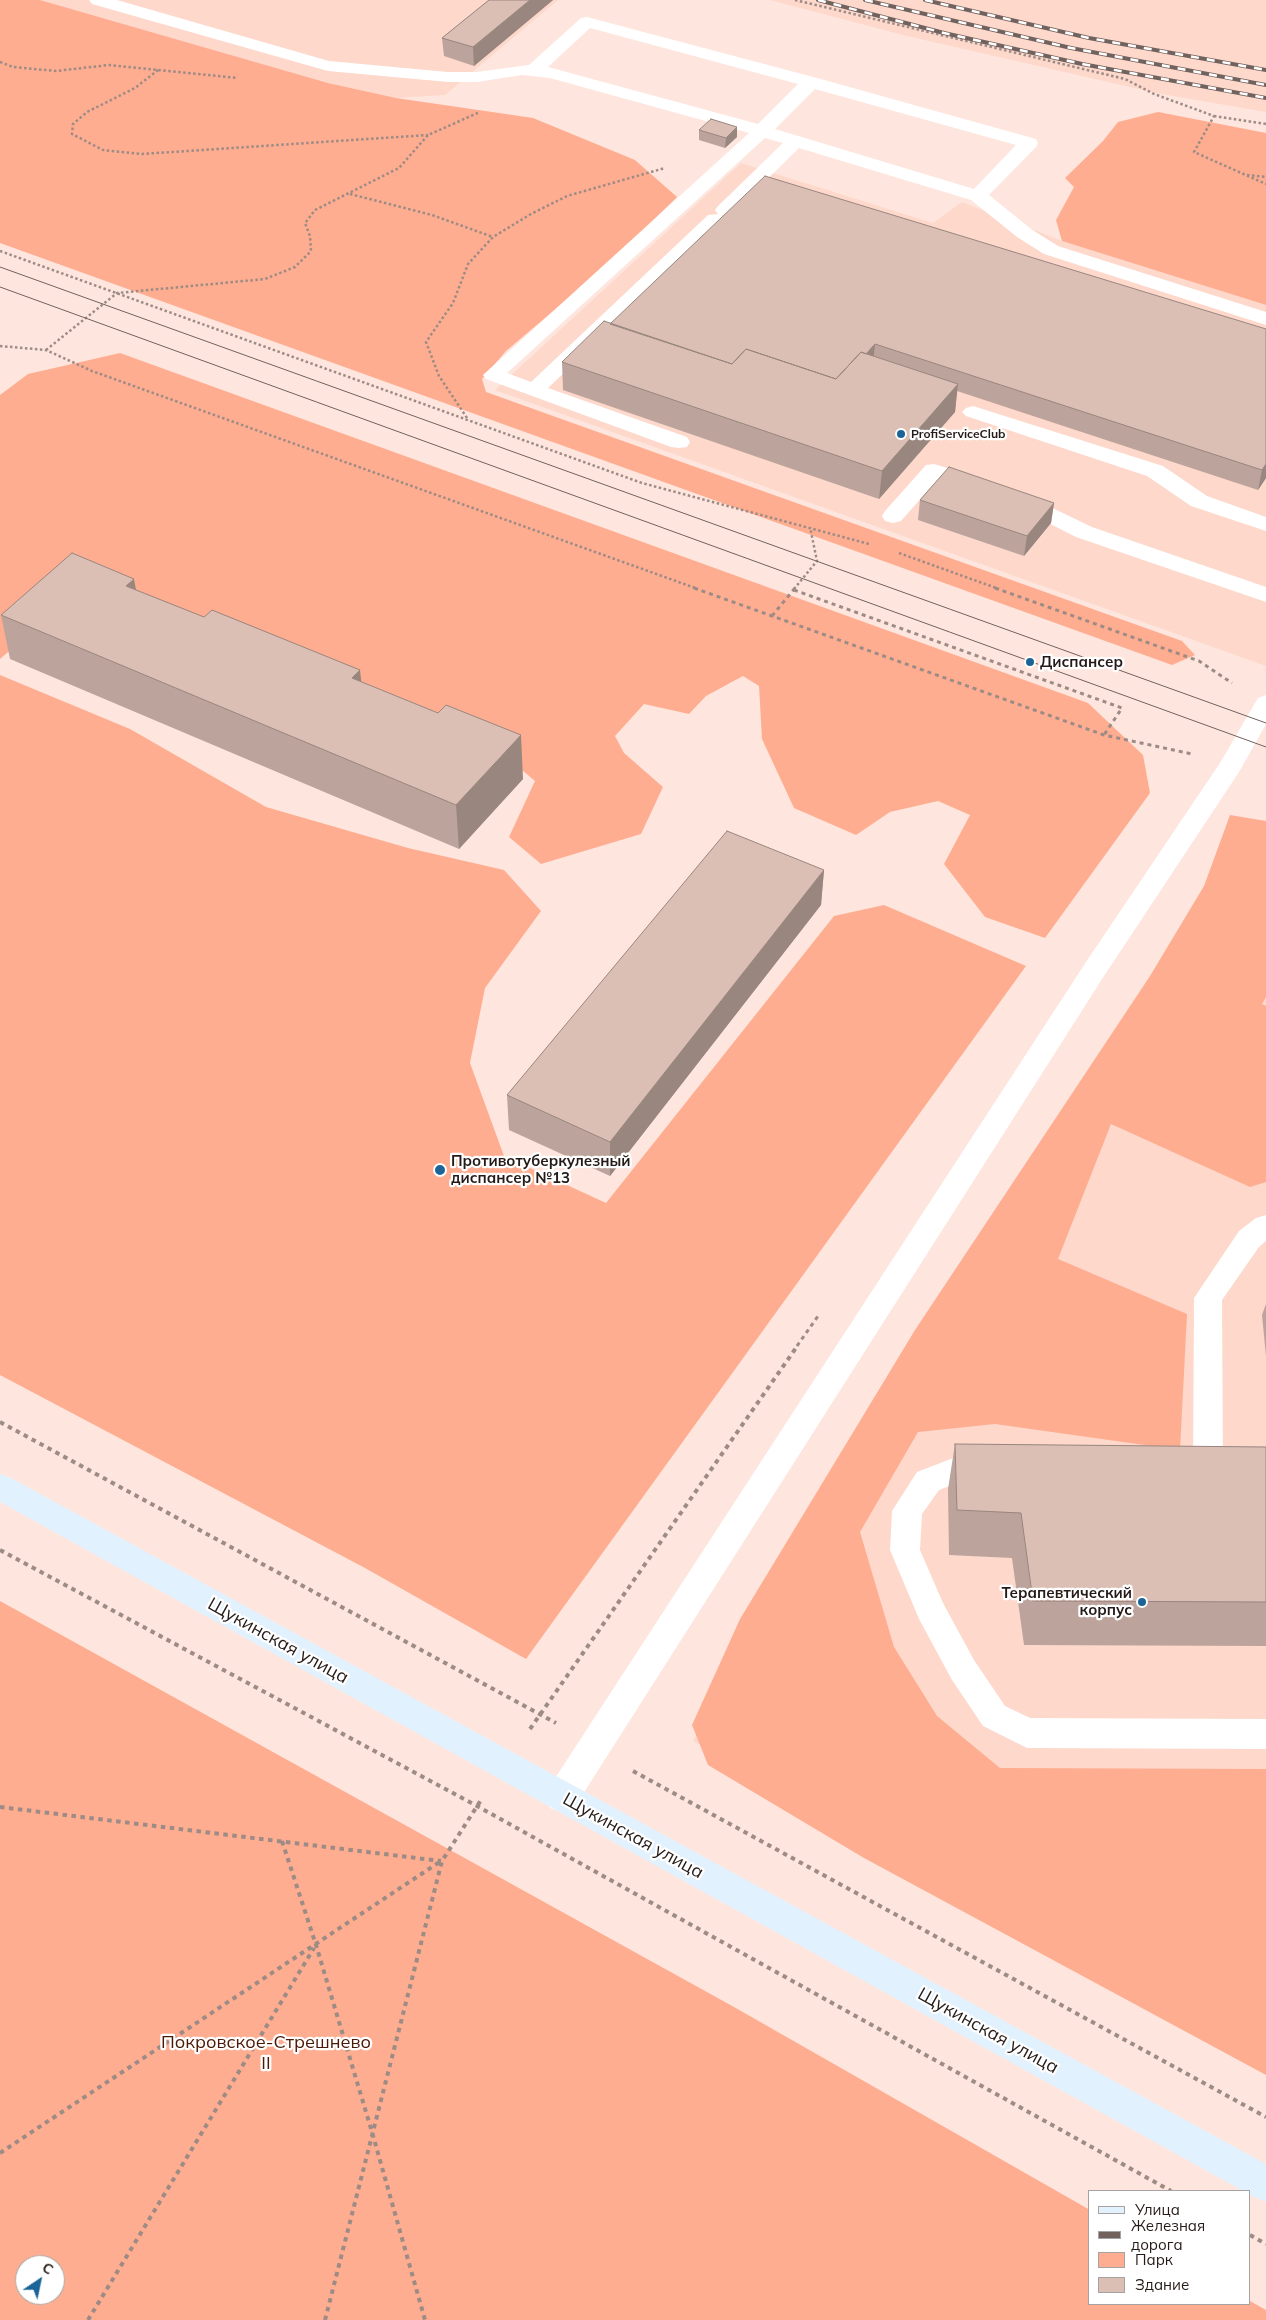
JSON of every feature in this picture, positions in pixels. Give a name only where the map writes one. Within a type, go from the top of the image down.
[{"type":"main road","name":"Щукинская улица","points":[[0,1488],[1266,2184]]},
{"type":"street","points":[[98,0],[328,66],[448,77],[477,77],[534,70],[762,131],[978,196],[1024,233],[1051,250],[1266,319]]},
{"type":"street","points":[[534,70],[587,22],[1029,143],[978,196]]},
{"type":"street","points":[[679,442],[493,375],[762,131],[811,82]]},
{"type":"street","points":[[535,389],[796,141]]},
{"type":"street","points":[[973,412],[1154,472],[1198,501],[1266,524]]},
{"type":"street","points":[[893,516],[934,470],[1024,501],[1084,532],[1266,595]]},
{"type":"street","points":[[562,1797],[596,1748],[1095,969],[1230,766],[1265,704]]},
{"type":"street","points":[[1208,1471],[1208,1298],[1249,1239],[1266,1226]]},
{"type":"street","points":[[1019,1466],[969,1465],[928,1481],[907,1511],[905,1550],[930,1609],[962,1670],[994,1716],[1026,1733],[1266,1734]]},
{"type":"path","points":[[795,0],[1125,80],[1154,94],[1214,116],[1266,124]]},
{"type":"path","points":[[0,62],[13,67],[56,71],[109,65],[224,78],[244,78]]},
{"type":"path","points":[[158,70],[135,88],[87,112],[73,124],[72,134],[103,150],[142,154],[428,135],[486,110]]},
{"type":"path","points":[[1214,116],[1194,152],[1266,184]]},
{"type":"path","points":[[46,350],[117,293],[265,279],[295,267],[311,252],[310,236],[305,223],[315,210],[400,168],[428,135]]},
{"type":"path","points":[[468,419],[439,376],[426,342],[453,303],[468,264],[493,237],[531,214],[567,196],[665,168]]},
{"type":"path","points":[[1244,174],[1266,177]]},
{"type":"path","points":[[349,194],[432,215],[493,237]]},
{"type":"path","points":[[0,251],[642,483],[875,546]]},
{"type":"path","points":[[0,346],[46,350],[92,371],[1104,736],[1199,755],[1230,766]]},
{"type":"path","points":[[772,616],[816,562],[810,527]]},
{"type":"path","points":[[893,552],[1200,661],[1265,704]]},
{"type":"path","points":[[794,590],[1122,708],[1104,736]]},
{"type":"path","points":[[0,1422],[541,1714],[679,1798],[1266,2117]]},
{"type":"path","points":[[0,1550],[468,1802],[1169,2190]]},
{"type":"path","points":[[0,1807],[442,1861]]},
{"type":"path","points":[[282,1841],[316,1945],[372,2132],[425,2320]]},
{"type":"path","points":[[0,2153],[442,1861]]},
{"type":"path","points":[[325,2320],[442,1861]]},
{"type":"path","points":[[88,2320],[316,1945]]},
{"type":"path","points":[[1251,2236],[1266,2244]]},
{"type":"shaded area","points":[[40,0],[558,0],[445,95],[396,98],[328,83]]},
{"type":"shaded area","points":[[770,0],[1266,0],[1266,112],[1156,93],[907,36]]},
{"type":"shaded area","points":[[741,163],[933,223],[962,202],[1062,241],[1266,305],[1266,666],[495,390]]},
{"type":"shaded area","points":[[1266,833],[1266,2052],[693,1741]]},
{"type":"green space","points":[[0,0],[40,0],[328,83],[396,98],[533,118],[635,160],[677,197],[604,268],[506,351],[482,379],[486,392],[1182,641],[1195,655],[1172,665],[0,243]]},
{"type":"green space","points":[[1158,112],[1266,133],[1266,305],[1062,241],[1056,220],[1074,187],[1065,178],[1103,141],[1118,122]]},
{"type":"green space","points":[[120,353],[1088,703],[1143,755],[1150,793],[1045,938],[985,917],[944,864],[970,815],[938,801],[890,812],[856,835],[794,808],[762,739],[759,686],[743,676],[706,696],[689,714],[644,704],[615,736],[624,753],[663,787],[641,834],[541,864],[509,837],[535,781],[509,759],[75,595],[0,659],[0,395],[28,374]]},
{"type":"green space","points":[[0,675],[130,729],[266,807],[408,848],[504,870],[541,911],[485,988],[470,1063],[504,1156],[606,1203],[834,916],[884,905],[1026,966],[526,1659],[365,1568],[0,1375]]},
{"type":"green space","points":[[1230,815],[1266,821],[1266,997],[1262,1004],[1266,1006],[1266,1182],[1250,1187],[1111,1124],[1058,1259],[1187,1314],[1180,1450],[995,1424],[918,1432],[860,1532],[894,1647],[937,1716],[1000,1768],[1266,1769],[1266,2075],[864,1858],[708,1765],[692,1725],[740,1619],[915,1330],[1150,976],[1204,886]]},
{"type":"green space","name":"Покровское-Стрешнево II","points":[[0,1601],[734,2007],[1088,2209],[1088,2305],[1251,2305],[1251,2302],[1266,2310],[1266,2320],[0,2320]]},
{"type":"building","points":[[489,0],[530,0],[473,47],[442,38]]},
{"type":"building","points":[[711,119],[737,127],[726,138],[699,130]]},
{"type":"building","points":[[765,176],[1266,329],[1266,464],[1262,470],[875,344],[866,354],[861,352],[836,379],[746,349],[732,364],[610,324]]},
{"type":"building","points":[[604,321],[732,364],[746,349],[836,379],[861,352],[958,384],[882,471],[562,362]]},
{"type":"building","points":[[949,467],[1054,503],[1027,536],[920,500]]},
{"type":"building","points":[[72,553],[134,579],[126,586],[204,617],[212,610],[360,670],[352,678],[438,713],[446,705],[521,735],[456,805],[1,615]]},
{"type":"building","points":[[727,831],[824,870],[610,1142],[507,1095]]},
{"type":"building","name":"Терапевтический корпус","points":[[955,1444],[1266,1447],[1266,1602],[1033,1601],[1021,1513],[957,1510]]},
{"type":"tram line","points":[[0,267],[1266,723]]},
{"type":"tram line","points":[[0,287],[1266,747]]},
{"type":"railway","points":[[818,0],[944,33],[1082,64],[1266,98]]},
{"type":"railway","points":[[865,0],[1071,48],[1266,85]]},
{"type":"railway","points":[[925,0],[1089,38],[1266,70]]},
{"type":"place","name":"ProfiServiceClub","points":[[901,434]]},
{"type":"place","name":"Диспансер","points":[[1030,662]]},
{"type":"place","name":"Противотуберкулезный диспансер №13","points":[[440,1170]]},
{"type":"place","name":"Терапевтический корпус","points":[[1142,1602]]}]
